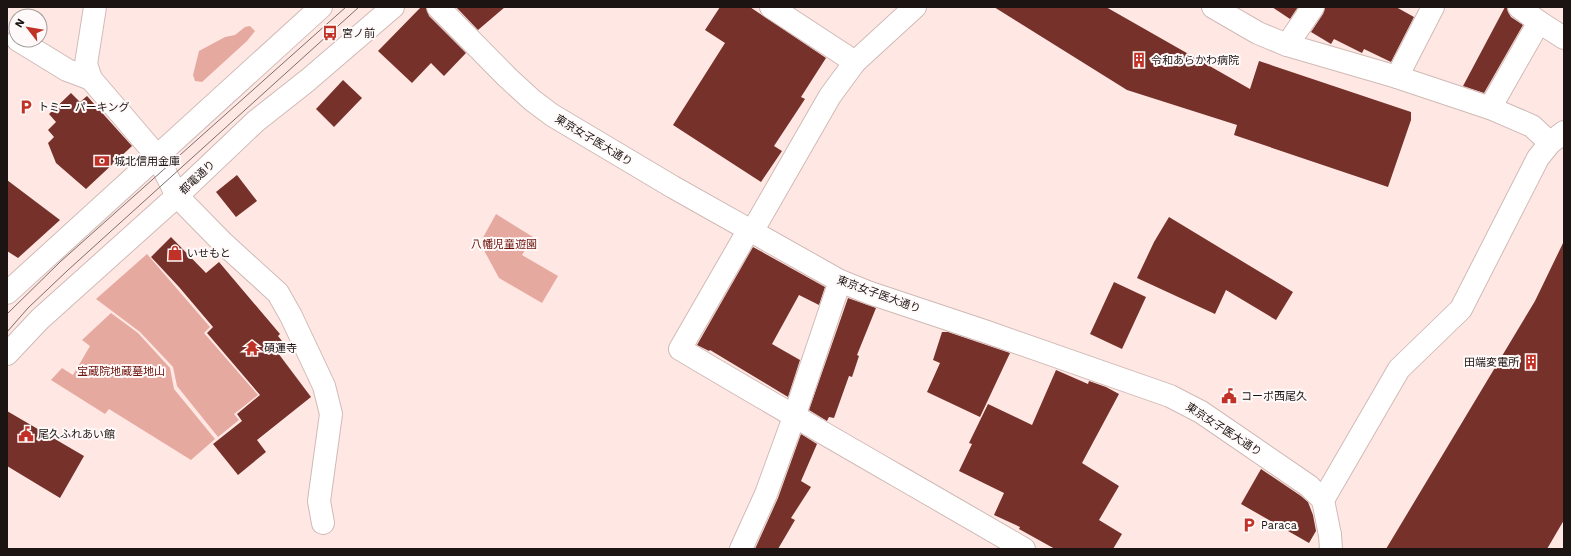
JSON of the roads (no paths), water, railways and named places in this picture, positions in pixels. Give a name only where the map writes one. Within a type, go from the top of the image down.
[{"type":"street","points":[[96,7],[86,64],[91,79],[157,156],[177,196],[222,242],[278,293],[324,386],[331,414],[319,501],[323,523]]},
{"type":"street","points":[[7,292],[321,7]]},
{"type":"street","name":"都電通り","points":[[7,354],[40,319],[177,196],[256,121],[308,80],[392,7]]},
{"type":"street","name":"東京女子医大通り","points":[[438,7],[507,77],[540,106],[673,187],[750,231],[840,281],[1170,396],[1201,412],[1309,486],[1323,500]]},
{"type":"street","points":[[771,7],[856,62]]},
{"type":"street","points":[[915,7],[856,62],[830,96],[757,223],[744,238],[680,349],[794,417],[1024,549]]},
{"type":"street","points":[[1213,7],[1258,33],[1287,45],[1397,77],[1490,108],[1557,137],[1538,158],[1461,309],[1399,369],[1323,500],[1330,542]]},
{"type":"street","points":[[1287,45],[1313,7]]},
{"type":"street","points":[[1397,77],[1433,7]]},
{"type":"street","points":[[1519,7],[1564,38]]},
{"type":"street","points":[[1490,108],[1539,22]]},
{"type":"street","points":[[30,48],[67,70],[91,79]]},
{"type":"street","points":[[741,549],[766,494],[840,281]]},
{"type":"tram line","points":[[7,314],[60,262],[346,7]]},
{"type":"tram line","points":[[7,332],[28,308],[68,270],[359,7]]},
{"type":"place","name":"宮ノ前","points":[[330,33]]},
{"type":"place","name":"令和あらかわ病院","points":[[1139,60]]},
{"type":"place","name":"トミー パーキング","points":[[26,107]]},
{"type":"place","name":"城北信用金庫","points":[[102,161]]},
{"type":"place","name":"いせもと","points":[[175,253]]},
{"type":"place","name":"碩運寺","points":[[252,348]]},
{"type":"place","name":"田端変電所","points":[[1531,362]]},
{"type":"place","name":"コーポ西尾久","points":[[1229,396]]},
{"type":"place","name":"尾久ふれあい館","points":[[26,434]]},
{"type":"place","name":"Paraca","points":[[1249,525]]},
{"type":"park label","name":"八幡児童遊園","points":[[504,244]]},
{"type":"park label","name":"宝蔵院地蔵墓地山","points":[[121,371]]}]
